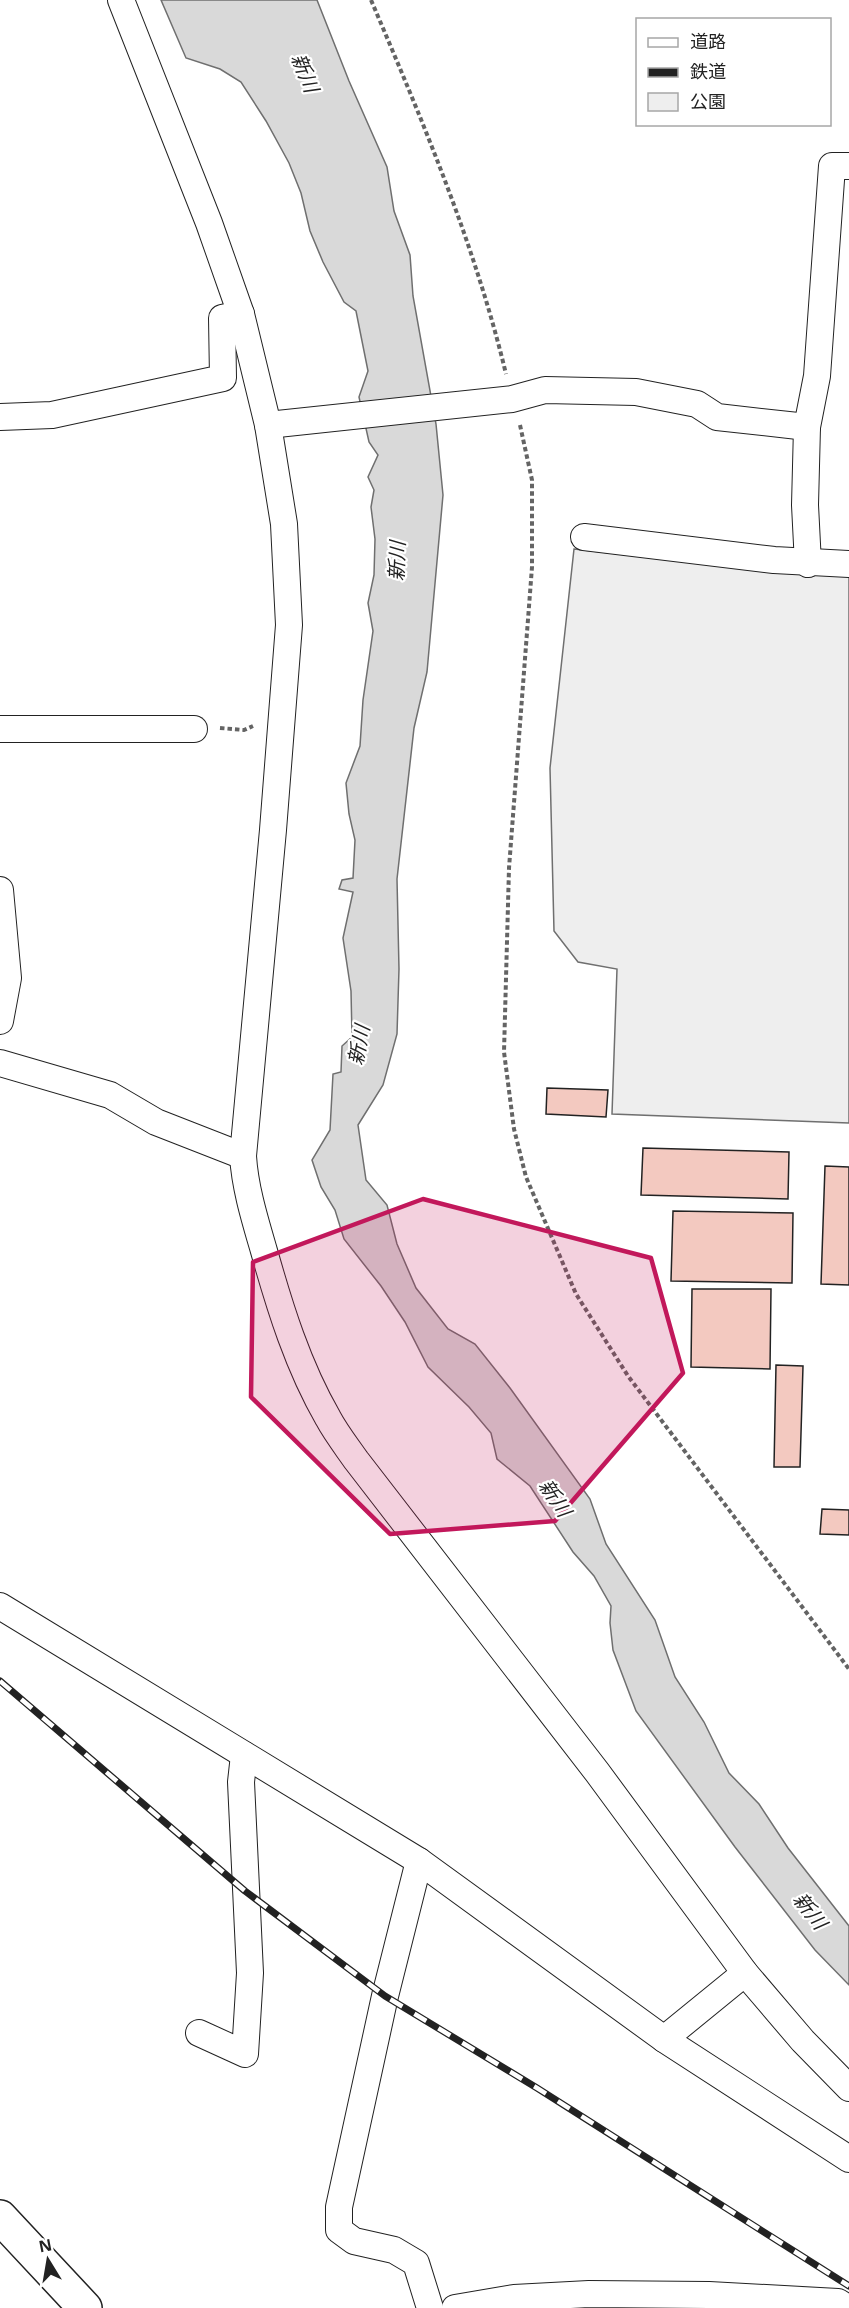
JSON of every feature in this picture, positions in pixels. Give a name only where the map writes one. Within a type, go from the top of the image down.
[{"type":"street","points":[[121,0],[209,223],[241,314],[268,425],[284,524],[289,625],[243,1156],[255,1219],[279,1303],[302,1364],[328,1419],[356,1460],[597,1772],[745,1973],[803,2041],[849,2088]]},
{"type":"street","points":[[808,564],[805,506],[807,427],[817,376],[831,166],[849,166]]},
{"type":"street","points":[[0,417],[52,415],[223,378],[222,318],[241,314]]},
{"type":"street","points":[[268,425],[512,399],[545,390],[636,392],[697,404],[717,417],[807,427]]},
{"type":"street","points":[[584,537],[808,564],[849,564]]},
{"type":"street","points":[[0,729],[194,729]]},
{"type":"street","points":[[0,890],[8,978],[0,1021]]},
{"type":"street","points":[[0,1063],[110,1095],[156,1122],[243,1156]]},
{"type":"street","points":[[0,1606],[419,1861],[664,2039],[849,2159]]},
{"type":"street","points":[[199,2033],[245,2054],[250,1973],[241,1782],[244,1755]]},
{"type":"street","points":[[419,1861],[339,2207],[339,2230],[354,2241],[394,2250],[416,2264],[430,2308]]},
{"type":"street","points":[[664,2039],[745,1973]]},
{"type":"street","points":[[0,2217],[85,2308]]},
{"type":"street","points":[[455,2308],[514,2298],[600,2294],[709,2295],[838,2302],[848,2308]]},
{"type":"path","points":[[371,0],[406,83],[473,258],[493,320],[532,480],[532,567],[509,868],[504,1052],[514,1129],[524,1168],[552,1241],[576,1294],[628,1376],[849,1669]]},
{"type":"path","points":[[194,729],[201,727],[244,730],[252,728],[258,720]]},
{"type":"highlighted area","points":[[423,1199],[651,1258],[683,1373],[555,1521],[390,1534],[251,1397],[253,1262]]},
{"type":"green space","points":[[574,549],[790,573],[849,575],[849,1123],[612,1114],[617,969],[578,962],[554,931],[550,768]]},
{"type":"water","name":"新川","points":[[161,0],[317,0],[349,81],[387,167],[394,211],[410,255],[413,296],[436,424],[443,495],[427,672],[414,728],[397,879],[399,969],[397,1034],[383,1085],[358,1125],[366,1180],[387,1205],[397,1244],[416,1288],[448,1329],[475,1344],[510,1388],[590,1499],[606,1544],[655,1620],[675,1677],[704,1722],[729,1773],[759,1804],[788,1848],[849,1926],[849,1985],[815,1950],[735,1847],[636,1711],[613,1650],[611,1606],[594,1576],[573,1552],[530,1486],[497,1459],[491,1433],[469,1407],[428,1367],[405,1322],[381,1286],[344,1239],[335,1210],[321,1187],[312,1160],[330,1130],[333,1074],[341,1072],[342,1046],[352,1037],[351,991],[343,938],[353,892],[339,889],[342,880],[353,878],[355,840],[349,814],[346,783],[360,746],[363,700],[373,631],[368,603],[374,575],[375,539],[371,507],[374,490],[368,477],[378,455],[369,442],[359,397],[368,371],[356,311],[344,302],[323,262],[310,231],[301,193],[289,163],[266,121],[241,82],[220,69],[186,58]]},
{"type":"building","points":[[547,1088],[608,1090],[606,1117],[546,1114]]},
{"type":"building","points":[[643,1148],[789,1152],[788,1199],[641,1195]]},
{"type":"building","points":[[825,1166],[849,1167],[849,1285],[821,1284]]},
{"type":"building","points":[[673,1211],[793,1213],[792,1283],[671,1281]]},
{"type":"building","points":[[692,1289],[771,1289],[770,1369],[691,1367]]},
{"type":"building","points":[[776,1365],[803,1366],[800,1467],[774,1467]]},
{"type":"building","points":[[822,1509],[849,1510],[849,1535],[820,1534]]},
{"type":"railway","points":[[0,1681],[245,1891],[385,1996],[537,2088],[849,2286]]}]
